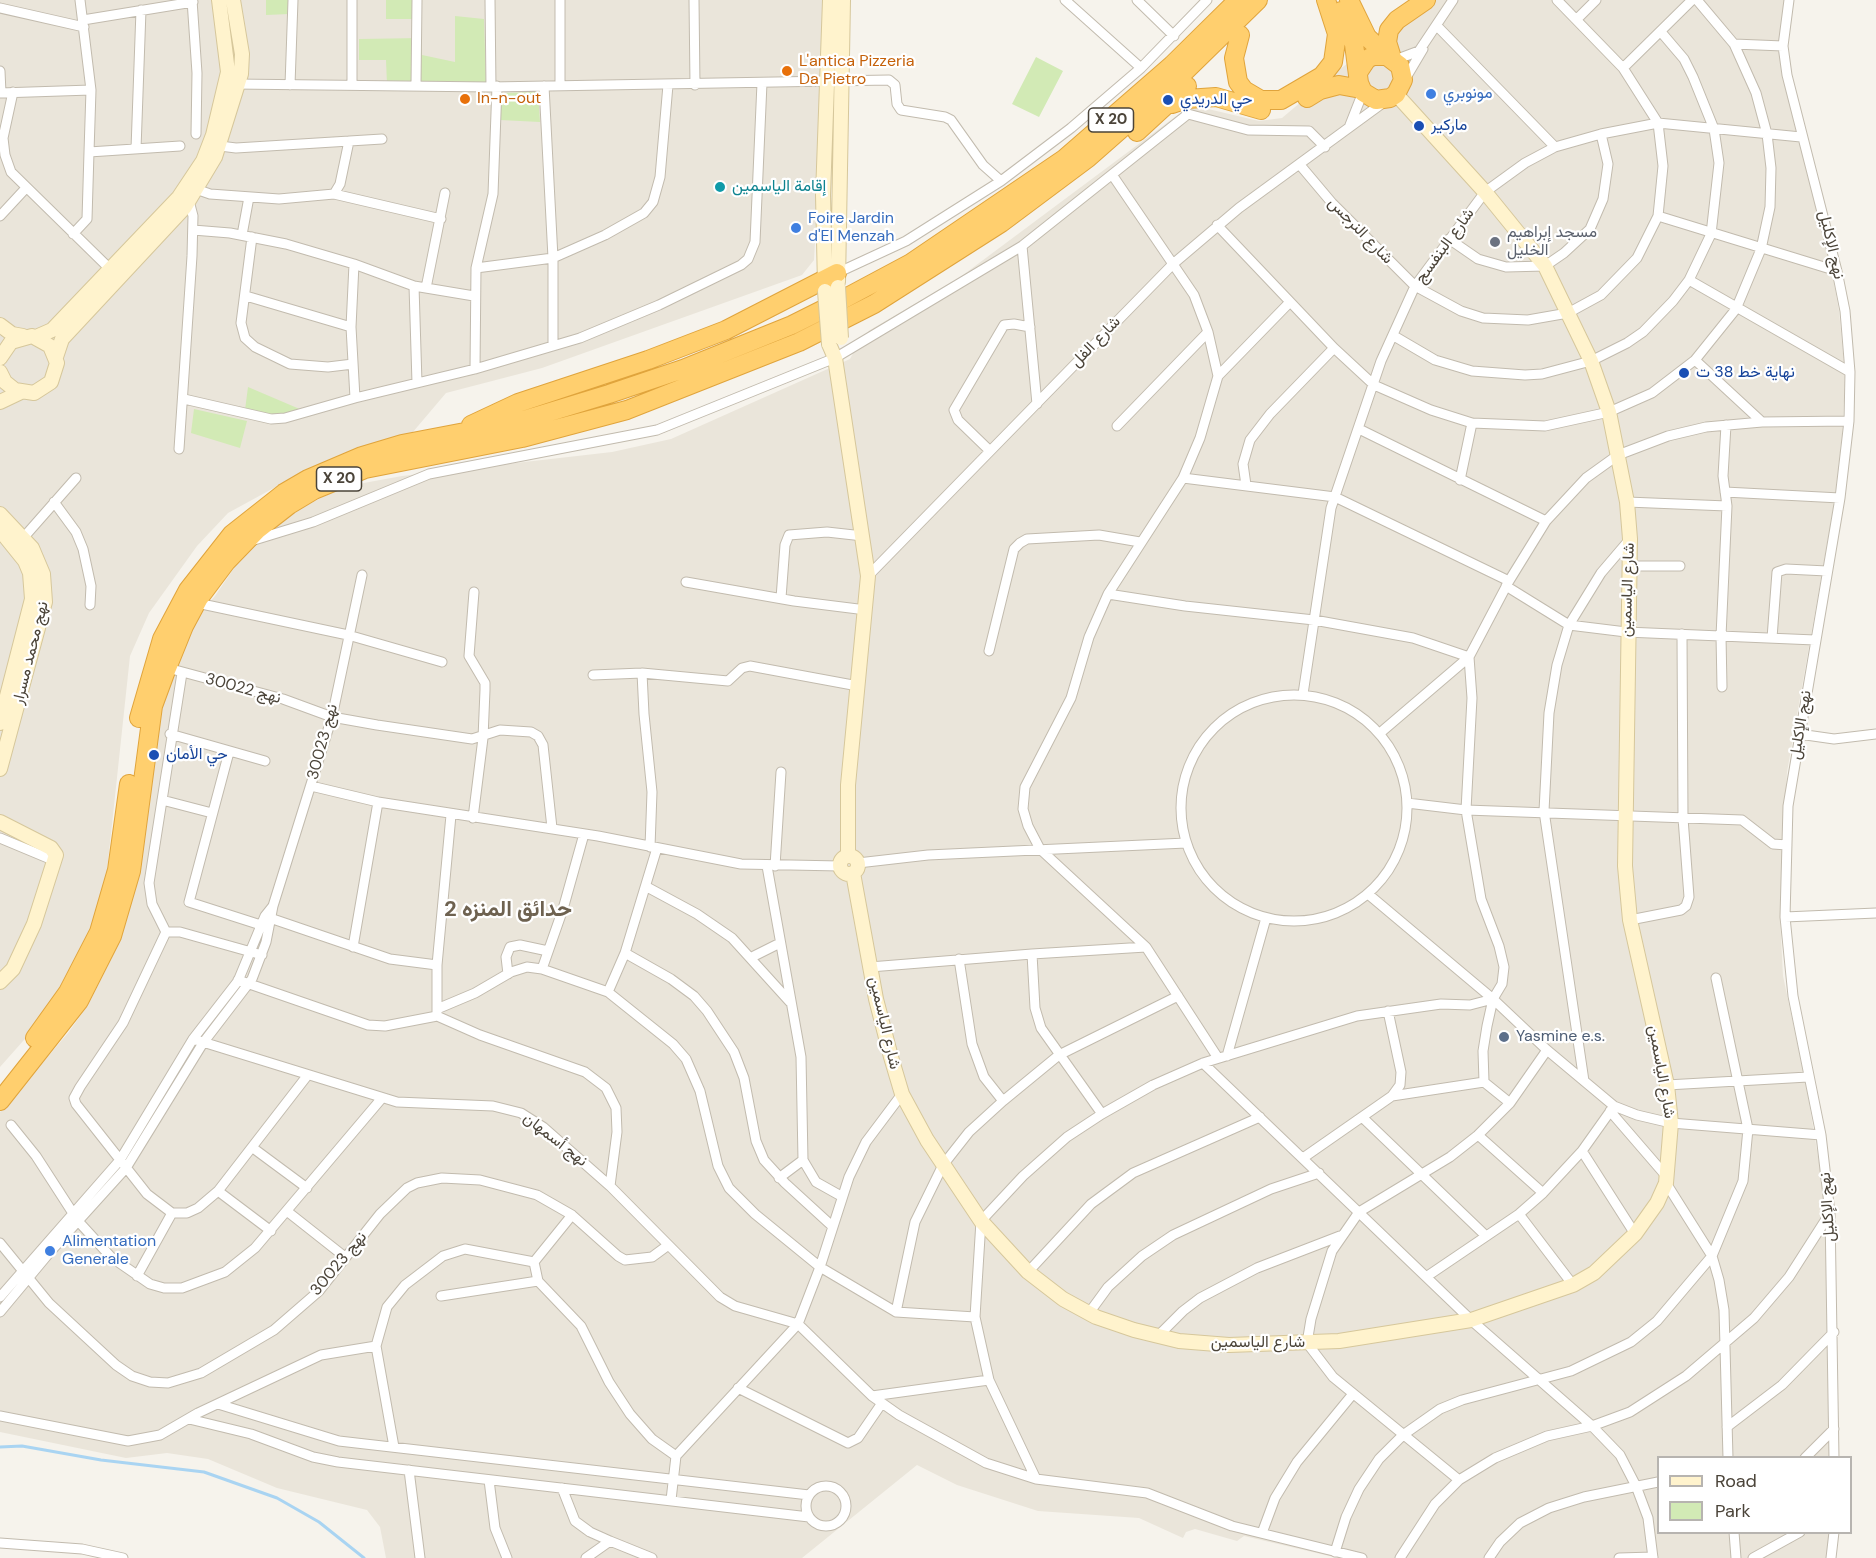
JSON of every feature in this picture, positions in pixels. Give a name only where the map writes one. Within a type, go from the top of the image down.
[{"type":"highway","points":[[978,220],[1006,189],[1098,119],[1221,0]]},
{"type":"highway","name":"X 20","points":[[0,1081],[63,1000],[99,932],[117,870],[139,714],[167,668],[171,620],[201,570],[232,534],[265,506],[308,479],[362,456],[402,444],[517,422],[683,369],[792,325],[911,264],[1064,159],[1172,65],[1238,0]]},
{"type":"highway","name":"X 20","points":[[0,1101],[79,1001],[112,936],[131,871],[153,706],[167,668],[197,603],[213,578],[243,543],[289,505],[314,490],[365,469],[522,438],[627,410],[799,342],[874,304],[1019,211],[1088,158],[1165,90],[1258,0]]},
{"type":"highway","points":[[1161,112],[1240,35],[1272,0]]},
{"type":"highway","points":[[1240,35],[1235,52],[1234,70],[1244,90],[1252,96],[1271,101],[1291,96],[1322,76],[1337,53],[1337,34],[1326,0]]},
{"type":"highway","points":[[1335,0],[1351,36],[1362,91]]},
{"type":"highway","points":[[1088,158],[1120,145],[1173,104],[1201,96],[1227,99],[1258,109],[1277,110],[1301,102],[1329,87],[1350,85],[1376,100],[1396,93],[1403,73],[1392,58],[1366,36],[1349,0]]},
{"type":"highway","points":[[1392,58],[1387,42],[1389,30],[1398,20],[1426,0]]},
{"type":"highway","points":[[1359,71],[1373,56],[1392,58]]},
{"type":"highway","points":[[451,436],[518,403],[648,360],[726,330],[831,282]]},
{"type":"street","points":[[1,0],[0,8],[84,23],[193,1],[197,73],[196,134]]},
{"type":"street","points":[[73,234],[87,219],[91,90],[80,0]]},
{"type":"street","points":[[0,372],[5,382],[21,392],[34,393],[46,387],[54,376],[56,357],[62,339],[191,192],[220,146],[233,84],[219,0]]},
{"type":"street","points":[[1,352],[10,342],[52,330],[110,269],[191,192],[233,84],[242,54],[233,0]]},
{"type":"street","points":[[290,85],[293,0]]},
{"type":"street","points":[[352,0],[352,85]]},
{"type":"street","points":[[416,85],[417,0]]},
{"type":"street","points":[[475,369],[476,268],[493,194],[494,86],[490,0]]},
{"type":"street","points":[[560,0],[560,86]]},
{"type":"street","points":[[694,0],[694,85]]},
{"type":"street","points":[[830,0],[835,81]]},
{"type":"street","points":[[835,358],[831,282],[835,81],[843,0]]},
{"type":"street","points":[[1065,0],[1141,68]]},
{"type":"street","points":[[1137,0],[1174,36]]},
{"type":"street","points":[[831,282],[906,241],[1001,181],[1071,128],[1141,68],[1208,0]]},
{"type":"street","points":[[1396,93],[1453,0]]},
{"type":"street","name":"شارع النرجس","points":[[1300,165],[1332,203],[1415,286],[1445,304],[1483,318],[1528,320],[1568,313],[1601,295],[1624,274],[1636,258],[1658,216],[1663,166],[1658,123],[1623,68],[1557,0]]},
{"type":"street","points":[[1577,19],[1596,0]]},
{"type":"street","points":[[1217,225],[1334,348],[1374,385],[1431,410],[1472,423],[1545,426],[1609,412],[1662,387],[1695,360],[1736,309],[1761,249],[1770,207],[1771,168],[1767,134],[1756,93],[1734,44],[1694,0],[1623,68]]},
{"type":"street","name":"نهج الإكليل","points":[[1789,0],[1784,46],[1801,137],[1838,271],[1845,311],[1850,372],[1849,421],[1840,498],[1788,806],[1785,917],[1791,986],[1821,1135],[1830,1213],[1834,1332],[1834,1456]]},
{"type":"street","points":[[136,149],[141,10]]},
{"type":"street","points":[[1438,27],[1555,147]]},
{"type":"street","points":[[1394,336],[1435,360],[1472,371],[1525,375],[1559,372],[1591,361],[1643,332],[1673,301],[1689,280],[1710,234],[1718,174],[1714,129],[1684,58],[1660,32]]},
{"type":"street","points":[[1392,58],[1411,56],[1425,44]]},
{"type":"street","points":[[1734,44],[1784,46]]},
{"type":"street","points":[[0,71],[1,93],[91,90]]},
{"type":"street","points":[[233,84],[560,86],[890,80],[893,82],[901,110],[951,120],[983,165],[1001,181]]},
{"type":"street","points":[[184,399],[278,419],[475,369],[580,338],[741,266],[748,259],[755,242],[762,83]]},
{"type":"street","points":[[476,268],[553,258],[624,225],[644,213],[653,202],[660,177],[668,85]]},
{"type":"street","points":[[544,86],[553,258],[553,345]]},
{"type":"street","points":[[1345,132],[1357,112],[1362,91]]},
{"type":"street","points":[[12,92],[3,130],[3,147],[11,172],[110,269]]},
{"type":"street","name":"شارع الفل","points":[[868,576],[1173,264],[1217,225],[1396,93]]},
{"type":"street","name":"شارع الياسمين","points":[[835,358],[868,576],[848,785],[850,865],[876,999],[902,1094],[943,1166],[981,1221],[1028,1272],[1063,1299],[1089,1313],[1134,1330],[1179,1341],[1229,1345],[1307,1343],[1471,1320],[1573,1285],[1594,1273],[1635,1234],[1657,1203],[1667,1180],[1671,1123],[1666,1085],[1630,920],[1624,866],[1626,632],[1630,538],[1628,502],[1609,412],[1591,361],[1545,266],[1485,192],[1396,93]]},
{"type":"street","points":[[243,543],[313,522],[429,474],[657,430],[835,358],[1022,246],[1113,176],[1176,122],[1192,114],[1248,130],[1309,131],[1324,147]]},
{"type":"street","name":"شارع البنفسج","points":[[1303,694],[1325,544],[1335,496],[1374,385],[1415,286],[1485,192],[1525,163],[1555,147],[1601,134],[1658,123],[1801,137]]},
{"type":"street","points":[[1449,239],[1469,254],[1490,263],[1519,268],[1545,266],[1577,243],[1596,219],[1603,199],[1608,164],[1601,134]]},
{"type":"street","points":[[220,146],[236,148],[382,139]]},
{"type":"street","points":[[334,194],[340,184],[350,141]]},
{"type":"street","points":[[89,152],[180,146]]},
{"type":"street","points":[[1113,176],[1194,295],[1208,332],[1218,376]]},
{"type":"street","points":[[0,216],[26,188]]},
{"type":"street","points":[[191,192],[279,199],[334,194],[441,219]]},
{"type":"street","points":[[179,449],[193,230],[191,192]]},
{"type":"street","points":[[426,288],[445,193]]},
{"type":"street","points":[[242,235],[249,197]]},
{"type":"street","points":[[1658,216],[1710,234],[1838,271]]},
{"type":"street","points":[[193,230],[252,237],[354,264],[414,286],[474,297]]},
{"type":"street","points":[[252,237],[241,323],[245,338],[255,347],[290,364],[328,367],[353,364]]},
{"type":"street","points":[[1022,246],[1036,404]]},
{"type":"street","points":[[354,264],[351,327],[355,398]]},
{"type":"street","points":[[1689,280],[1736,309],[1850,372]]},
{"type":"street","points":[[414,286],[417,383]]},
{"type":"street","points":[[246,296],[351,327]]},
{"type":"street","points":[[1223,1057],[1178,996],[1146,947],[1040,849],[1028,826],[1023,808],[1025,787],[1071,698],[1089,637],[1108,594],[1183,478],[1200,438],[1218,376],[1290,302]]},
{"type":"street","points":[[990,452],[958,420],[954,410],[1004,326],[1014,324],[1030,327]]},
{"type":"street","points":[[0,325],[12,334],[29,337],[50,346],[56,357]]},
{"type":"street","points":[[1117,426],[1208,332]]},
{"type":"street","points":[[1246,485],[1243,464],[1254,434],[1334,348]]},
{"type":"street","points":[[1695,360],[1762,422]]},
{"type":"street","points":[[0,402],[21,392]]},
{"type":"street","points":[[1380,733],[1469,657],[1508,584],[1546,521],[1586,478],[1618,455],[1668,436],[1726,425],[1762,422],[1849,421]]},
{"type":"street","points":[[1460,480],[1472,423]]},
{"type":"street","points":[[1722,687],[1721,636],[1727,506],[1723,476],[1726,425]]},
{"type":"street","points":[[1359,429],[1546,521]]},
{"type":"street","points":[[24,537],[76,478]]},
{"type":"street","points":[[1183,478],[1335,496],[1508,584],[1569,625],[1626,632],[1815,640]]},
{"type":"street","points":[[1725,492],[1840,498]]},
{"type":"street","points":[[54,502],[76,532],[83,549],[91,586],[90,605]]},
{"type":"street","points":[[1628,502],[1727,506]]},
{"type":"street","name":"نهج محمد مسرار","points":[[0,514],[32,548],[43,574],[45,602],[0,769]]},
{"type":"street","name":"نهج محمد مسرار","points":[[0,530],[25,561],[32,586],[30,612],[0,723]]},
{"type":"street","points":[[781,598],[789,535],[827,532],[863,536]]},
{"type":"street","points":[[989,651],[1014,549],[1020,543],[1027,539],[1099,535],[1140,542]]},
{"type":"street","points":[[1584,1081],[1545,811],[1551,702],[1569,625],[1601,573],[1630,538]]},
{"type":"street","points":[[1629,566],[1680,566]]},
{"type":"street","points":[[1772,638],[1777,572],[1786,568],[1827,571]]},
{"type":"street","name":"نهج 30023","points":[[0,1312],[78,1221],[123,1164],[203,1043],[248,985],[332,717],[348,635],[363,575]]},
{"type":"street","points":[[686,582],[866,610]]},
{"type":"street","points":[[473,818],[483,738],[485,683],[469,656],[474,592]]},
{"type":"street","points":[[1108,594],[1185,606],[1314,620],[1413,638],[1469,657]]},
{"type":"street","points":[[197,603],[348,635],[442,662]]},
{"type":"street","points":[[1630,920],[1681,910],[1686,906],[1689,897],[1683,818],[1682,634]]},
{"type":"street","points":[[1469,657],[1472,698],[1466,810],[1481,899],[1499,946],[1504,967],[1502,984],[1493,999],[1483,1052],[1484,1082]]},
{"type":"street","points":[[593,675],[642,674],[728,681],[742,668],[750,666],[858,686]]},
{"type":"street","points":[[167,668],[170,734],[149,894],[166,932],[123,1023],[74,1098],[89,1122],[147,1194],[172,1213],[187,1213],[198,1208],[218,1191],[307,1076]]},
{"type":"street","name":"نهج 30022","points":[[167,668],[283,699],[332,717],[472,739],[508,730],[531,732],[542,740],[552,828]]},
{"type":"street","points":[[608,992],[626,953],[647,887],[654,848],[652,792],[642,674]]},
{"type":"street","points":[[1303,694],[1328,699],[1345,706],[1362,716],[1380,733],[1400,766],[1407,803],[1406,828],[1398,853],[1385,875],[1368,894],[1347,908],[1323,917],[1298,921],[1266,918],[1237,906],[1217,891],[1200,872],[1186,843],[1181,812],[1183,787],[1190,763],[1203,741],[1220,722],[1253,702],[1277,695],[1303,694]]},
{"type":"street","points":[[170,734],[265,761]]},
{"type":"street","points":[[1799,734],[1834,739],[1876,734]]},
{"type":"street","points":[[229,752],[189,902],[267,922],[390,959],[437,965]]},
{"type":"street","points":[[781,772],[771,866],[780,943],[804,1082],[803,1160],[816,1182],[841,1197]]},
{"type":"street","points":[[311,786],[378,802],[451,815],[552,828],[654,848],[771,866],[850,865],[928,855],[1186,843]]},
{"type":"street","points":[[162,800],[212,813]]},
{"type":"street","points":[[353,947],[378,802]]},
{"type":"street","points":[[1407,803],[1466,810],[1545,811],[1742,820],[1773,844],[1787,844]]},
{"type":"street","points":[[437,1012],[437,965],[451,815]]},
{"type":"street","points":[[0,822],[55,856]]},
{"type":"street","points":[[542,969],[584,834]]},
{"type":"street","points":[[0,838],[55,856]]},
{"type":"street","points":[[0,982],[13,969],[27,941],[55,856]]},
{"type":"street","points":[[647,887],[697,914],[732,938],[752,957],[792,1004]]},
{"type":"street","points":[[1368,894],[1493,999],[1546,1050],[1584,1081],[1612,1109],[1667,1180],[1712,1256],[1724,1310],[1723,1346],[1728,1456]]},
{"type":"street","points":[[1785,917],[1876,914]]},
{"type":"street","points":[[1223,1057],[1266,918]]},
{"type":"street","points":[[166,932],[180,932],[257,953]]},
{"type":"street","points":[[752,957],[780,943]]},
{"type":"street","points":[[508,974],[506,957],[510,947],[520,945],[548,951]]},
{"type":"street","points":[[870,967],[1146,947]]},
{"type":"street","name":"نهج 30023","points":[[0,1297],[71,1213],[123,1164],[193,1039],[257,953]]},
{"type":"street","points":[[626,953],[671,979],[694,996],[717,1026],[734,1052],[744,1078],[756,1141],[764,1160],[779,1178],[832,1226]]},
{"type":"street","points":[[1032,954],[1038,1022],[1102,1114]]},
{"type":"street","points":[[959,959],[972,1044],[984,1077],[1003,1101]]},
{"type":"street","points":[[238,980],[368,1025],[385,1026],[437,1012],[508,974],[527,968],[542,969],[608,992],[673,1044],[686,1059],[700,1091],[713,1153],[729,1188],[755,1214],[820,1267],[896,1312],[975,1317]]},
{"type":"street","points":[[1335,1552],[1346,1517],[1359,1489],[1379,1459],[1403,1436],[1440,1409],[1537,1378],[1571,1371],[1631,1342],[1657,1321],[1712,1256],[1743,1181],[1748,1129],[1716,978]]},
{"type":"street","points":[[896,1312],[915,1222],[943,1166],[969,1132],[1059,1055],[1178,996]]},
{"type":"street","points":[[1036,1479],[989,1380],[975,1317],[981,1221],[1023,1176],[1067,1137],[1102,1114],[1153,1085],[1203,1063],[1323,1024],[1388,1011],[1441,1004],[1470,1005],[1493,999]]},
{"type":"street","points":[[1303,1158],[1392,1096],[1400,1085],[1401,1072],[1388,1011]]},
{"type":"street","points":[[437,1012],[480,1035],[585,1072],[606,1088],[616,1108],[617,1132],[610,1186]]},
{"type":"street","name":"نهج أسمهان","points":[[193,1039],[382,1098],[419,1104],[493,1106],[521,1113],[543,1127],[610,1186],[667,1246],[727,1302],[798,1324]]},
{"type":"street","points":[[1459,1480],[1352,1395],[1320,1363],[1307,1343],[1322,1277],[1340,1236],[1359,1212],[1422,1175],[1478,1135],[1510,1103],[1546,1050]]},
{"type":"street","points":[[1203,1063],[1471,1320],[1592,1426],[1620,1455],[1636,1486],[1648,1518],[1653,1558],[1619,1558]]},
{"type":"street","points":[[1666,1085],[1737,1079],[1808,1077]]},
{"type":"street","points":[[1392,1096],[1484,1082],[1510,1103]]},
{"type":"street","points":[[671,1500],[676,1456],[798,1324],[820,1267],[841,1197],[866,1142],[902,1094]]},
{"type":"street","points":[[11,1125],[36,1156],[71,1213],[111,1257],[137,1276],[164,1288],[193,1286],[225,1272],[271,1231],[382,1098]]},
{"type":"street","points":[[1612,1109],[1671,1123],[1821,1135]]},
{"type":"street","points":[[1426,1277],[1519,1214],[1543,1193],[1582,1151],[1612,1109]]},
{"type":"street","points":[[1028,1272],[1091,1204],[1133,1173],[1260,1117]]},
{"type":"street","points":[[1362,1117],[1486,1236]]},
{"type":"street","points":[[1478,1135],[1543,1193]]},
{"type":"street","points":[[253,1148],[307,1188]]},
{"type":"street","points":[[1582,1151],[1635,1234]]},
{"type":"street","points":[[779,1178],[803,1160]]},
{"type":"street","points":[[1089,1313],[1108,1287],[1142,1256],[1173,1235],[1271,1189],[1319,1173]]},
{"type":"street","name":"نهج 30023","points":[[0,1244],[49,1303],[116,1365],[132,1376],[150,1382],[168,1383],[201,1373],[274,1330],[319,1291],[380,1214],[406,1188],[428,1180],[458,1179],[499,1184],[537,1195],[572,1215],[625,1260],[652,1257],[667,1246]]},
{"type":"street","points":[[218,1191],[271,1231]]},
{"type":"street","points":[[288,1212],[345,1257]]},
{"type":"street","points":[[137,1276],[172,1213]]},
{"type":"street","points":[[1400,1558],[1435,1504],[1459,1480],[1495,1458],[1547,1436],[1592,1426],[1630,1412],[1662,1393],[1723,1346],[1754,1318],[1789,1277],[1830,1213]]},
{"type":"street","points":[[1519,1214],[1573,1285]]},
{"type":"street","points":[[534,1262],[572,1215]]},
{"type":"street","points":[[1158,1336],[1200,1298],[1257,1268],[1340,1236]]},
{"type":"street","points":[[394,1447],[376,1346],[387,1307],[419,1272],[443,1256],[465,1250],[534,1262]]},
{"type":"street","points":[[534,1262],[538,1281],[581,1326],[609,1382],[630,1414],[652,1439],[676,1456]]},
{"type":"street","points":[[441,1296],[538,1281]]},
{"type":"street","points":[[798,1324],[872,1396],[966,1454],[1010,1472],[1036,1479],[1147,1493],[1232,1526],[1362,1558]]},
{"type":"street","points":[[1727,1426],[1782,1385],[1834,1332]]},
{"type":"street","points":[[0,1416],[128,1441],[146,1440],[321,1355],[376,1346]]},
{"type":"street","points":[[872,1396],[989,1380]]},
{"type":"street","points":[[738,1388],[848,1443],[858,1438],[882,1403]]},
{"type":"street","points":[[1262,1533],[1275,1498],[1297,1462],[1352,1395]]},
{"type":"street","points":[[218,1404],[330,1439],[809,1495]]},
{"type":"street","points":[[250,1434],[256,1414]]},
{"type":"street","points":[[189,1419],[250,1434],[313,1457],[809,1517],[817,1524],[832,1524],[844,1514],[846,1506],[841,1492],[834,1487],[819,1487],[809,1495],[806,1505],[809,1517]]},
{"type":"street","points":[[1807,1456],[1834,1429]]},
{"type":"street","points":[[409,1470],[420,1558]]},
{"type":"street","points":[[489,1480],[495,1528],[507,1558]]},
{"type":"street","points":[[1489,1558],[1500,1542],[1520,1523],[1549,1508],[1584,1497],[1657,1482]]},
{"type":"street","points":[[562,1488],[575,1521],[590,1532],[652,1558]]},
{"type":"street","points":[[1734,1534],[1736,1558]]},
{"type":"street","points":[[1753,1558],[1798,1534]]},
{"type":"street","points":[[1831,1558],[1834,1534]]},
{"type":"street","points":[[586,1558],[610,1541]]},
{"type":"street","points":[[0,1543],[72,1548],[123,1558]]},
{"type":"shaded area","points":[[0,0],[828,0],[814,260],[802,275],[542,368],[446,393],[407,439],[305,471],[228,513],[197,546],[149,613],[130,656],[104,899],[98,922],[47,1014],[0,1067]]},
{"type":"shaded area","points":[[1435,0],[1786,0],[1781,36],[1831,267],[1839,311],[1845,374],[1843,427],[1834,504],[1787,772],[1780,917],[1783,976],[1806,1084],[1825,1199],[1830,1326],[1829,1456],[1657,1456],[1657,1534],[1830,1534],[1827,1558],[1338,1558],[1244,1536],[1237,1541],[1195,1529],[1186,1532],[1183,1538],[1139,1518],[1038,1511],[957,1485],[917,1465],[802,1558],[386,1558],[380,1527],[367,1510],[277,1488],[208,1459],[167,1453],[126,1458],[0,1432],[0,1112],[68,1033],[88,1005],[120,942],[138,880],[161,710],[176,663],[199,614],[215,596],[249,546],[296,511],[342,487],[402,476],[612,452],[671,439],[850,359],[861,338],[870,330],[959,278],[1191,105],[1259,121],[1282,118],[1340,69]]},
{"type":"green space","points":[[266,0],[288,0],[289,14],[266,15]]},
{"type":"green space","points":[[386,0],[413,0],[413,19],[386,19]]},
{"type":"green space","points":[[455,16],[484,19],[486,82],[387,84],[386,60],[359,60],[359,39],[421,38],[422,55],[455,62]]},
{"type":"green space","points":[[1036,57],[1063,71],[1039,117],[1012,104]]},
{"type":"green space","points":[[538,92],[540,122],[500,120],[501,93]]},
{"type":"green space","points":[[248,387],[302,410],[283,418],[245,410]]},
{"type":"green space","points":[[194,409],[247,421],[240,448],[191,433]]},
{"type":"waterway","points":[[0,1447],[22,1446],[101,1460],[204,1472],[277,1498],[319,1522],[364,1558]]},
{"type":"place","name":"L'antica Pizzeria Da Pietro","points":[[787,71]]},
{"type":"place","name":"مونوبري","points":[[1431,94]]},
{"type":"place","name":"In-n-out","points":[[465,99]]},
{"type":"place","name":"حي الدريدي","points":[[1168,100]]},
{"type":"place","name":"ماركير","points":[[1419,126]]},
{"type":"place","name":"إقامة الياسمين","points":[[720,187]]},
{"type":"place","name":"Foire Jardin d'El Menzah","points":[[796,228]]},
{"type":"place","name":"مسجد إبراهيم الخليل","points":[[1495,242]]},
{"type":"place","name":"نهاية خط 38 ت","points":[[1684,373]]},
{"type":"place","name":"حي الأمان","points":[[154,755]]},
{"type":"place","name":"Yasmine e.s.","points":[[1504,1037]]},
{"type":"place","name":"Alimentation Generale","points":[[50,1251]]},
{"type":"district","name":"حدائق المنزه 2","points":[[508,910]]}]
